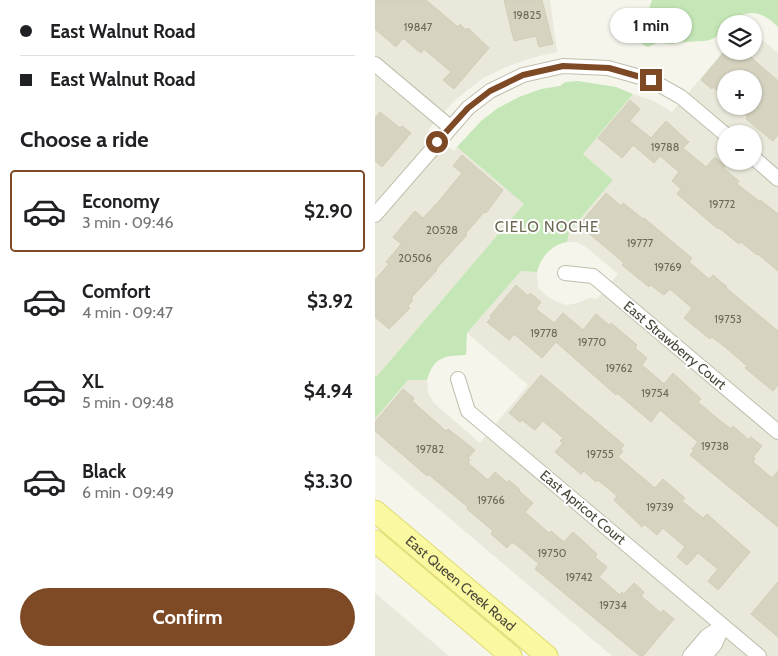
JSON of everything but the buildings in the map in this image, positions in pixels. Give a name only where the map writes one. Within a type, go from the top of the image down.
[{"type":"main road","name":"East Queen Creek Road","points":[[375,511],[547,656]]},
{"type":"main road","name":"East Queen Creek Road","points":[[375,541],[511,656]]},
{"type":"street","points":[[375,64],[450,127]]},
{"type":"street","points":[[375,215],[468,108],[490,91],[523,75],[563,66],[609,68],[651,80],[681,97],[717,127]]},
{"type":"street","points":[[762,165],[778,179]]},
{"type":"street","name":"East Strawberry Court","points":[[565,274],[593,276],[778,432]]},
{"type":"street","name":"East Apricot Court","points":[[458,378],[468,411],[759,656]]},
{"type":"street","points":[[690,656],[707,636],[723,626]]},
{"type":"street","points":[[705,656],[715,644],[723,626]]},
{"type":"shaded area","points":[[375,0],[550,0],[557,52],[531,58],[483,78],[454,101],[428,130],[454,151],[457,147],[524,204],[377,376],[375,376]]},
{"type":"shaded area","points":[[762,40],[778,53],[778,656],[612,656],[375,455],[375,419],[408,380],[427,380],[428,393],[434,403],[480,443],[528,385],[467,333],[521,271],[537,272],[538,287],[557,302],[567,305],[590,298],[597,299],[618,274],[586,247],[577,242],[567,242],[569,232],[613,180],[583,154],[633,94],[654,101],[672,112],[717,59],[762,60]]},
{"type":"shaded area","points":[[375,593],[449,656],[375,656]]},
{"type":"green space","points":[[652,0],[778,0],[778,27],[766,17],[756,13],[717,15],[717,36],[712,39],[673,44],[659,42],[648,47],[638,41],[634,32],[649,10]]},
{"type":"green space","points":[[578,81],[616,87],[633,94],[583,154],[613,180],[569,232],[567,242],[547,252],[537,272],[521,271],[467,333],[466,355],[445,357],[436,362],[427,380],[408,380],[375,419],[375,376],[377,376],[524,204],[457,147],[481,121],[498,108],[519,97],[541,89],[560,86],[565,82]]},
{"type":"district","name":"CIELO NOCHE","points":[[547,227]]},
{"type":"route","points":[[437,142],[468,108],[490,91],[523,75],[563,66],[609,68],[651,80]]}]
